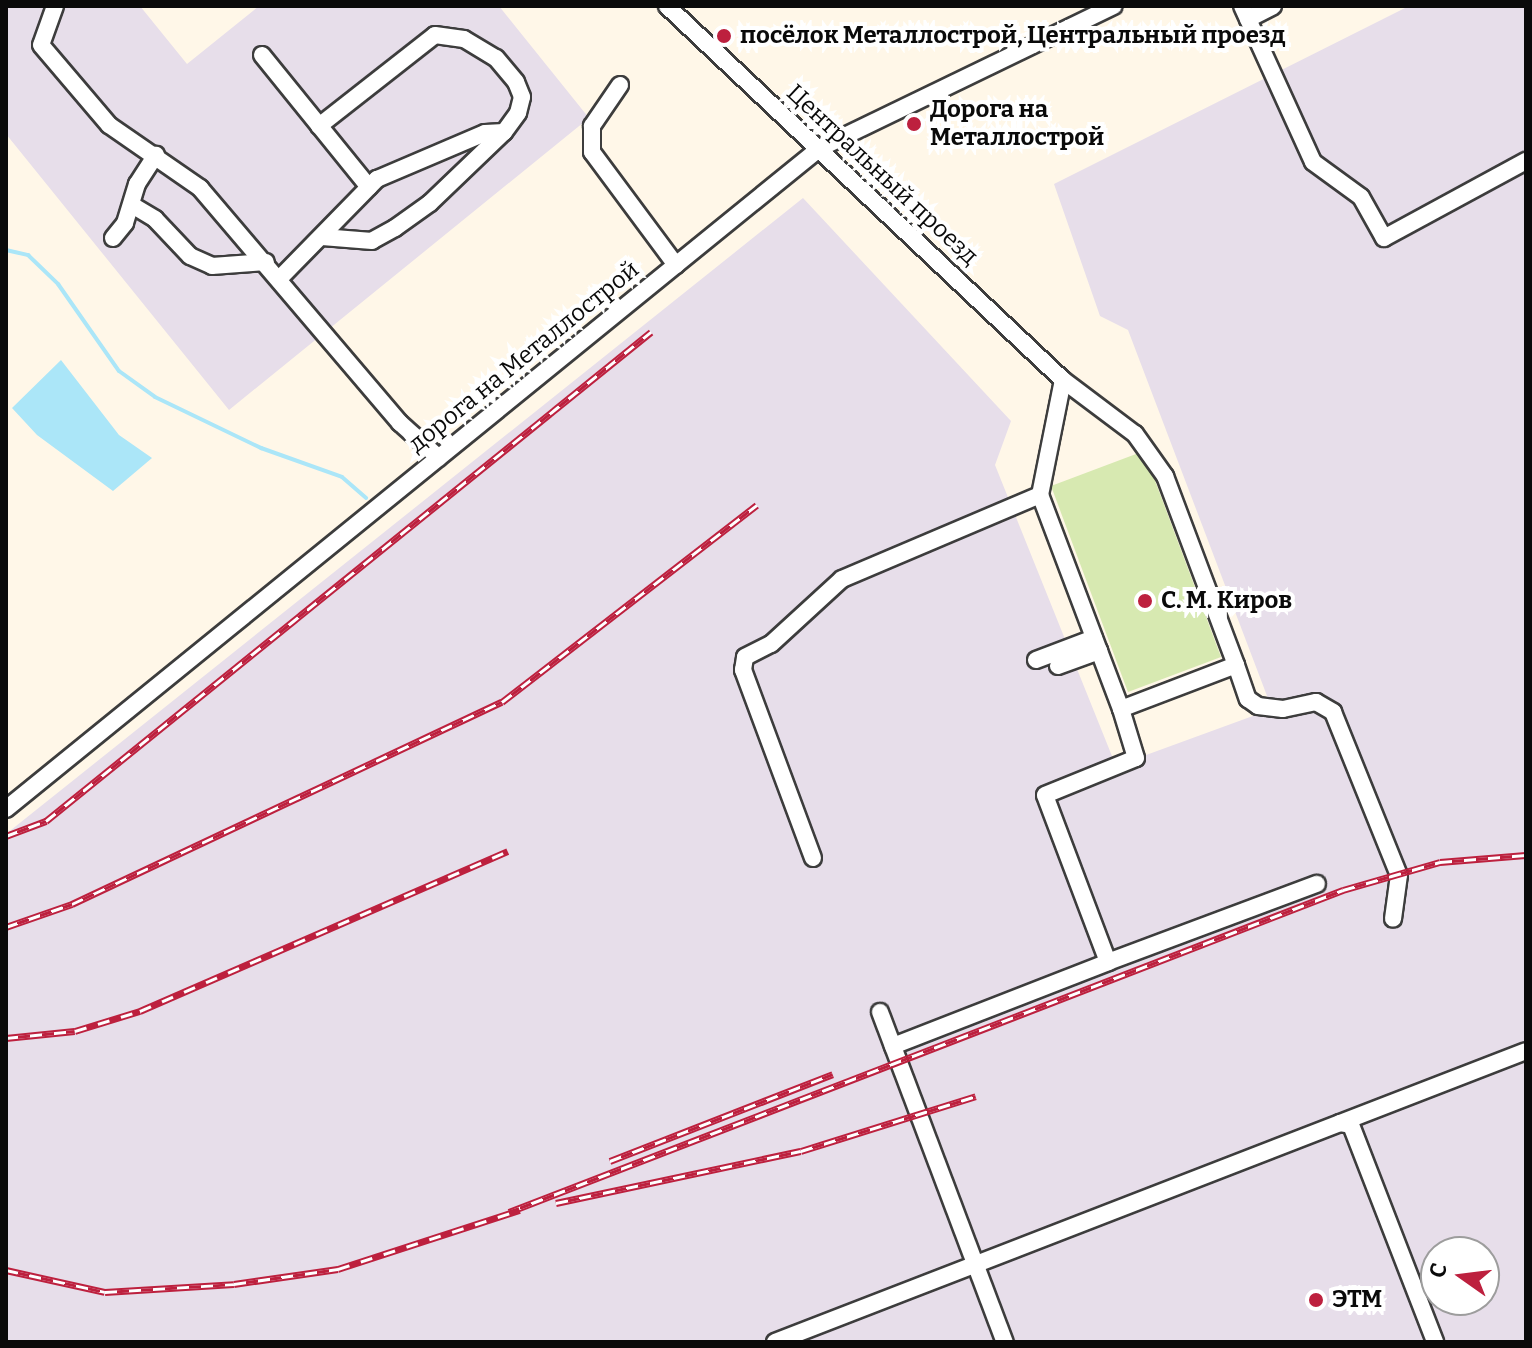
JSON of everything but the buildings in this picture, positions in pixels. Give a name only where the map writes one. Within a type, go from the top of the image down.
[{"type":"street","points":[[55,6],[41,45],[109,125],[200,188],[280,278],[400,423],[439,458]]},
{"type":"street","name":"Центральный проезд","points":[[667,6],[1063,380],[1135,434],[1165,476],[1248,699],[1258,706],[1283,709],[1316,702],[1333,712],[1399,875],[1393,919]]},
{"type":"street","name":"дорога на Металлострой","points":[[7,808],[820,148],[1114,6]]},
{"type":"street","points":[[1273,6],[1245,12],[1313,162],[1361,197],[1384,238],[1526,161]]},
{"type":"street","points":[[319,126],[435,35],[464,39],[496,58],[516,82],[522,97],[518,113],[504,132],[430,203],[395,228],[372,241],[322,237]]},
{"type":"street","points":[[262,55],[369,187]]},
{"type":"street","points":[[620,85],[592,126],[592,152],[676,265]]},
{"type":"street","points":[[280,278],[369,187],[485,133],[504,132]]},
{"type":"street","points":[[113,238],[132,205],[137,184],[156,155]]},
{"type":"street","points":[[132,205],[155,219],[190,256],[212,266],[266,262]]},
{"type":"street","points":[[1063,380],[1040,495],[1121,709],[1136,758],[1045,795],[1108,962]]},
{"type":"street","points":[[813,858],[743,670],[745,657],[771,644],[842,579],[1040,495]]},
{"type":"street","points":[[1036,660],[1096,644]]},
{"type":"street","points":[[1058,666],[1096,644]]},
{"type":"street","points":[[1121,709],[1236,665]]},
{"type":"street","points":[[893,1046],[1317,884]]},
{"type":"street","points":[[880,1012],[1005,1342]]},
{"type":"street","points":[[775,1342],[1526,1051]]},
{"type":"street","points":[[1340,1123],[1351,1125],[1435,1342]]},
{"type":"shaded area","points":[[6,6],[140,6],[187,64],[259,6],[499,6],[589,118],[229,410],[6,134]]},
{"type":"shaded area","points":[[1409,6],[1526,6],[1526,1342],[6,1342],[6,834],[803,198],[1011,421],[995,465],[1116,766],[1272,709],[1128,330],[1100,316],[1054,184]]},
{"type":"green space","points":[[1144,451],[1221,657],[1128,692],[1051,486]]},
{"type":"water","points":[[61,360],[119,435],[152,458],[113,491],[37,435],[12,408]]},
{"type":"waterway","points":[[6,250],[28,255],[58,284],[119,371],[155,397],[261,448],[342,477],[366,498]]},
{"type":"railway","points":[[6,836],[46,821],[651,332]]},
{"type":"railway","points":[[6,927],[72,904],[502,702],[757,505]]},
{"type":"railway","points":[[6,1038],[75,1031],[140,1011],[508,851]]},
{"type":"railway","points":[[509,1212],[1343,890],[1440,862],[1526,855]]},
{"type":"railway","points":[[610,1161],[833,1074]]},
{"type":"railway","points":[[556,1203],[801,1151],[976,1096]]},
{"type":"railway","points":[[6,1270],[105,1292],[234,1284],[338,1269],[520,1210]]},
{"type":"place","name":"посёлок Металлострой, Центральный проезд","points":[[724,36]]},
{"type":"place","name":"Дорога на Металлострой","points":[[914,124]]},
{"type":"place","name":"С. М. Киров","points":[[1145,601]]},
{"type":"place","name":"ЭТМ","points":[[1316,1300]]}]
